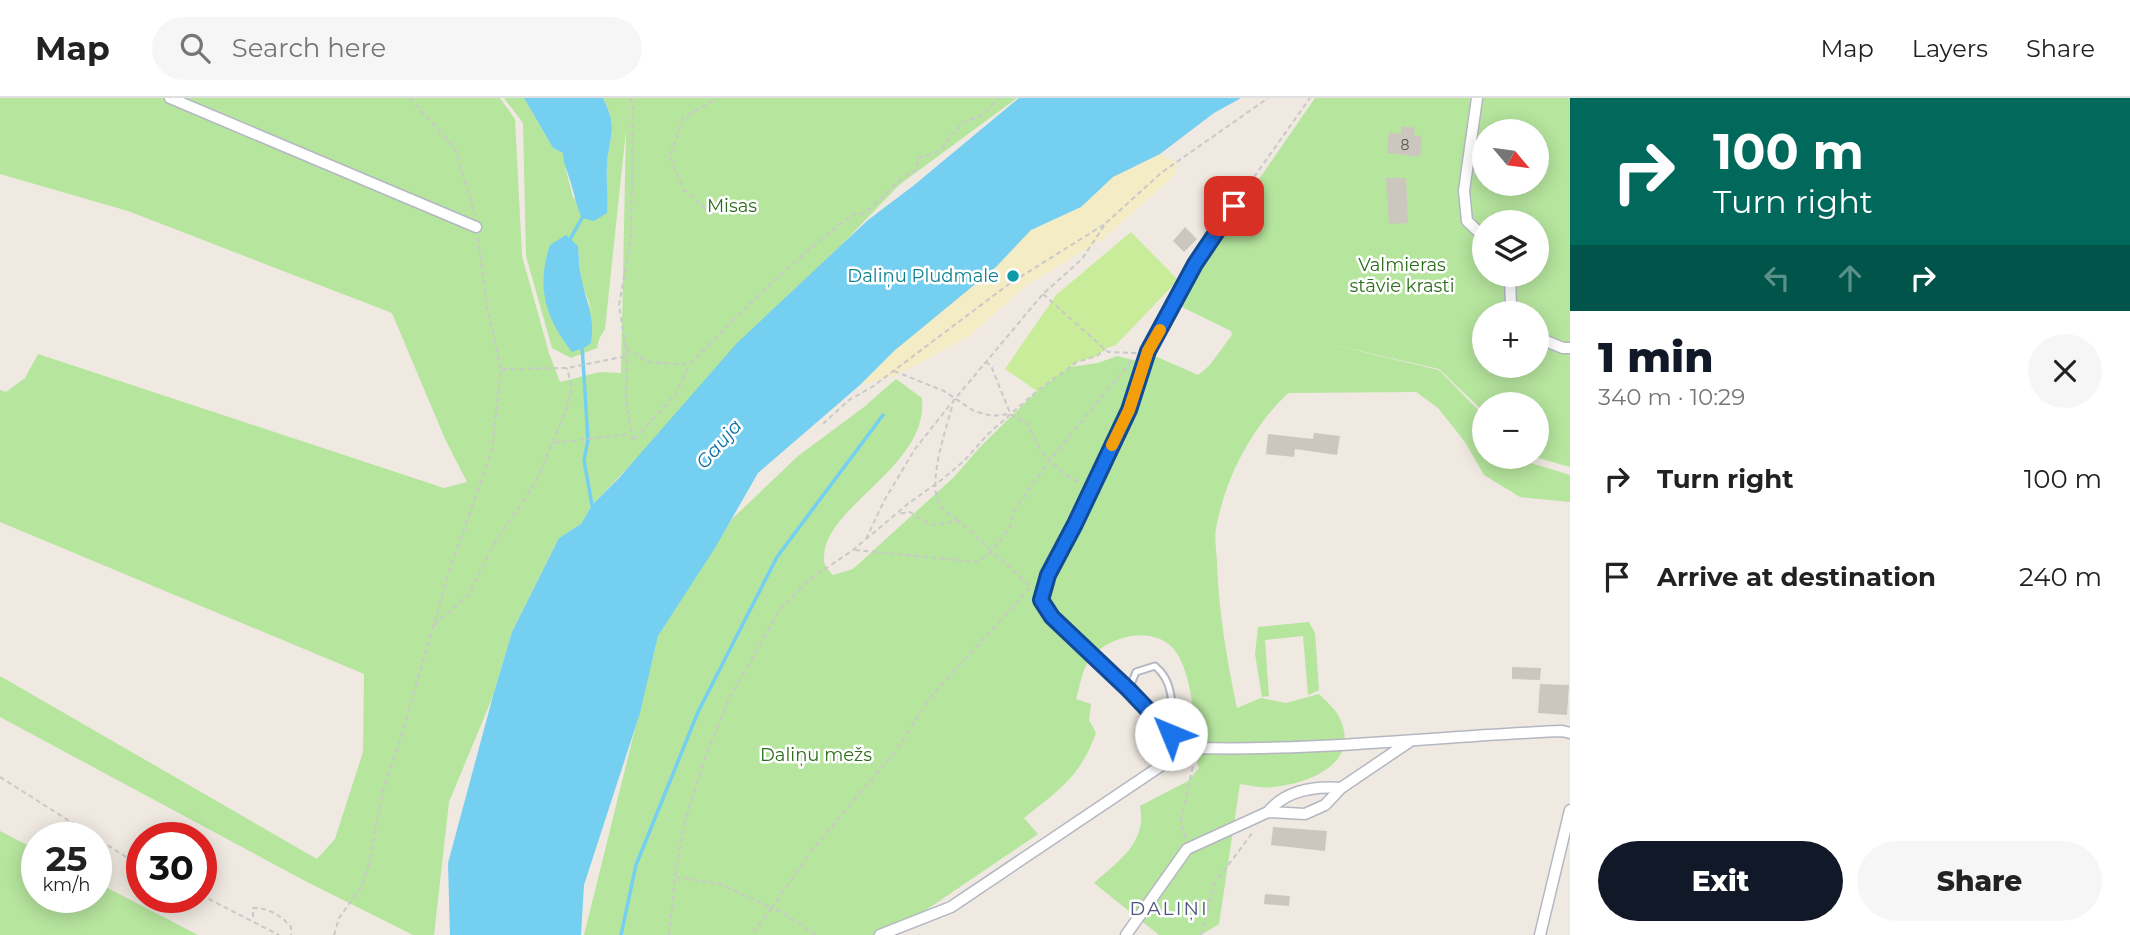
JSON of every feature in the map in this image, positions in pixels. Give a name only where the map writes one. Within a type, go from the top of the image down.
[{"type":"street","points":[[170,98],[476,227]]},
{"type":"street","points":[[1472,226],[1467,221],[1464,191],[1476,98]]},
{"type":"street","points":[[1247,187],[1195,264],[1148,351],[1129,410],[1048,575],[1041,600],[1052,617],[1171,734],[1197,748],[1409,742],[1472,734],[1570,733]]},
{"type":"street","points":[[1549,342],[1570,348]]},
{"type":"street","points":[[1268,812],[1305,814],[1325,805],[1341,788],[1409,742]]},
{"type":"street","points":[[880,935],[951,908],[1166,763],[1197,748]]},
{"type":"street","points":[[1126,935],[1187,849],[1268,812],[1278,800],[1304,790],[1341,788]]},
{"type":"street","points":[[1540,935],[1570,810]]},
{"type":"lane","points":[[1129,690],[1136,672],[1155,666],[1166,675],[1172,695],[1171,734]]},
{"type":"path","points":[[334,935],[340,918],[362,886],[384,786],[399,744],[449,572],[492,450],[501,369],[487,306],[473,205],[455,148],[409,98]]},
{"type":"path","points":[[630,98],[634,105],[631,238],[619,305],[627,356],[626,401],[633,441],[675,395],[689,365],[747,306],[821,238],[855,213],[864,214],[902,178],[917,169],[918,158],[938,153],[962,123],[984,115],[998,98]]},
{"type":"path","points":[[712,215],[684,190],[670,156],[682,118],[718,98]]},
{"type":"path","points":[[824,424],[849,400],[872,387],[1009,284],[1105,223],[1161,173],[1268,98]]},
{"type":"path","points":[[1247,187],[1310,98]]},
{"type":"path","points":[[865,540],[884,501],[915,449],[1043,294],[1083,259],[1105,223]]},
{"type":"path","points":[[853,550],[978,562],[991,552],[1010,528],[1013,512],[1050,460],[1139,352],[1108,352],[1043,294]]},
{"type":"path","points":[[626,348],[648,362],[689,365]]},
{"type":"path","points":[[669,935],[684,825],[705,757],[729,699],[779,611],[806,582],[853,550],[964,461],[988,434],[1037,391],[1077,362],[1097,356],[1105,349]]},
{"type":"path","points":[[501,369],[566,368],[627,356]]},
{"type":"path","points":[[986,361],[992,368],[1010,414]]},
{"type":"path","points":[[433,625],[469,594],[492,547],[536,482],[554,443],[572,388],[566,368]]},
{"type":"path","points":[[893,370],[944,391],[974,411],[992,416],[1010,414],[1027,423],[1040,450],[1064,474],[1091,489]]},
{"type":"path","points":[[751,935],[811,851],[895,752],[932,695],[1031,587],[991,552],[972,530],[945,511],[937,500],[934,485],[955,398]]},
{"type":"path","points":[[554,443],[631,434]]},
{"type":"path","points":[[897,514],[910,512],[931,525],[959,521]]},
{"type":"path","points":[[1187,849],[1181,821],[1197,748]]},
{"type":"path","points":[[0,777],[126,857]]},
{"type":"path","points":[[1200,935],[1214,884],[1253,832]]},
{"type":"path","points":[[675,876],[720,884],[780,911],[816,935]]},
{"type":"path","points":[[217,903],[279,935]]},
{"type":"path","points":[[252,920],[254,908],[265,908],[282,916],[291,927],[290,935]]},
{"type":"green space","name":"Misas","points":[[0,98],[500,98],[515,119],[522,256],[549,353],[560,382],[600,372],[621,373],[626,130],[605,329],[597,348],[571,358],[552,348],[526,256],[523,123],[504,98],[524,98],[553,148],[563,153],[573,198],[607,213],[607,163],[612,124],[603,98],[1017,98],[899,185],[592,505],[581,524],[559,538],[512,632],[493,696],[449,802],[434,935],[413,935],[307,882],[217,834],[217,822],[195,822],[0,717],[0,676],[317,859],[335,839],[363,752],[364,674],[0,522],[0,390],[6,392],[25,378],[38,354],[444,488],[467,482],[445,439],[392,313],[128,211],[0,174]],"holes":[[[566,236],[578,247],[581,281],[592,311],[557,242]]]},
{"type":"green space","name":"Daliņu mežs","points":[[1315,98],[1570,98],[1570,467],[1549,461],[1549,392],[1472,392],[1472,401],[1439,369],[1312,340],[1439,370],[1472,404],[1472,454],[1438,408],[1416,392],[1288,393],[1263,422],[1233,472],[1220,509],[1215,537],[1222,619],[1237,708],[1261,698],[1286,703],[1319,694],[1338,715],[1344,731],[1344,745],[1339,757],[1330,767],[1304,781],[1269,787],[1240,784],[1219,924],[1201,935],[1159,935],[1094,883],[1135,841],[1141,819],[1140,806],[1188,781],[1199,768],[1192,747],[1199,746],[1191,697],[1181,661],[1167,643],[1157,638],[1133,636],[1109,643],[1099,650],[1083,672],[1076,699],[1091,704],[1089,720],[1096,733],[1083,761],[1067,782],[1024,818],[1038,834],[904,925],[897,935],[584,935],[658,636],[732,519],[798,456],[864,407],[896,379],[922,398],[920,423],[910,445],[894,465],[840,520],[828,538],[824,560],[828,569],[833,575],[853,569],[954,477],[981,446],[1037,391],[1070,367],[1098,363],[1117,356],[1150,364],[1155,356],[1198,375],[1209,366],[1232,335],[1231,331],[1178,305],[1201,263]]},
{"type":"green space","points":[[1131,232],[1178,280],[1116,345],[1097,356],[1077,362],[1037,391],[1005,369],[1056,295]]},
{"type":"green space","name":"Daliņu mežs","points":[[1481,469],[1549,469],[1570,475],[1570,502],[1520,497],[1484,475]]},
{"type":"green space","points":[[1309,622],[1315,633],[1319,690],[1308,695],[1303,636],[1265,640],[1269,696],[1262,697],[1255,654],[1258,627]]},
{"type":"green space","points":[[0,831],[21,842],[21,913],[112,913],[112,890],[126,898],[126,913],[156,913],[198,935],[0,935]]},
{"type":"sand","name":"Daliņu Pludmale","points":[[1160,154],[1177,163],[1175,175],[1103,239],[1027,285],[968,337],[895,376],[860,385],[894,351],[996,267],[1031,230],[1081,207],[1113,177]]},
{"type":"water","points":[[524,98],[603,98],[612,124],[607,163],[607,213],[594,221],[582,218],[564,164],[563,153],[553,148]]},
{"type":"water","name":"Gauja","points":[[1019,98],[1241,98],[1214,113],[1160,154],[1113,177],[1081,207],[1031,230],[996,267],[894,351],[860,385],[758,473],[715,548],[658,636],[640,713],[584,885],[581,935],[450,935],[448,863],[493,696],[512,632],[559,538],[581,524],[592,505],[619,478],[737,343],[868,220]]},
{"type":"water","points":[[566,235],[578,246],[580,273],[592,326],[591,343],[572,352],[549,314],[544,288],[550,245]]},
{"type":"building","points":[[1402,126],[1415,128],[1414,135],[1422,136],[1420,157],[1387,153],[1389,132],[1401,134]]},
{"type":"building","points":[[1386,178],[1406,178],[1408,223],[1389,224]]},
{"type":"building","points":[[1185,227],[1197,239],[1184,252],[1173,241]]},
{"type":"building","points":[[1314,433],[1340,436],[1337,455],[1295,449],[1294,457],[1266,454],[1268,434],[1313,439]]},
{"type":"building","points":[[1512,667],[1541,668],[1540,680],[1512,679]]},
{"type":"building","points":[[1540,684],[1569,685],[1567,715],[1538,713]]},
{"type":"building","points":[[1273,827],[1327,831],[1325,851],[1271,845]]},
{"type":"building","points":[[1265,894],[1290,896],[1289,906],[1264,904]]},
{"type":"waterway","points":[[569,241],[582,218]]},
{"type":"waterway","points":[[582,345],[588,440],[584,460],[592,505]]},
{"type":"waterway","points":[[621,935],[636,865],[698,712],[777,557],[883,415]]},
{"type":"slow traffic","points":[[1112,445],[1129,410],[1148,351],[1160,330]]},
{"type":"place","name":"Daliņu Pludmale","points":[[1013,276]]},
{"type":"district","name":"DALIŅI","points":[[1169,908]]},
{"type":"route","points":[[1171,734],[1052,617],[1041,600],[1048,575],[1129,410],[1148,351],[1195,264],[1234,206]]},
{"type":"park label","name":"Valmieras stāvie krasti","points":[[1402,275]]}]
